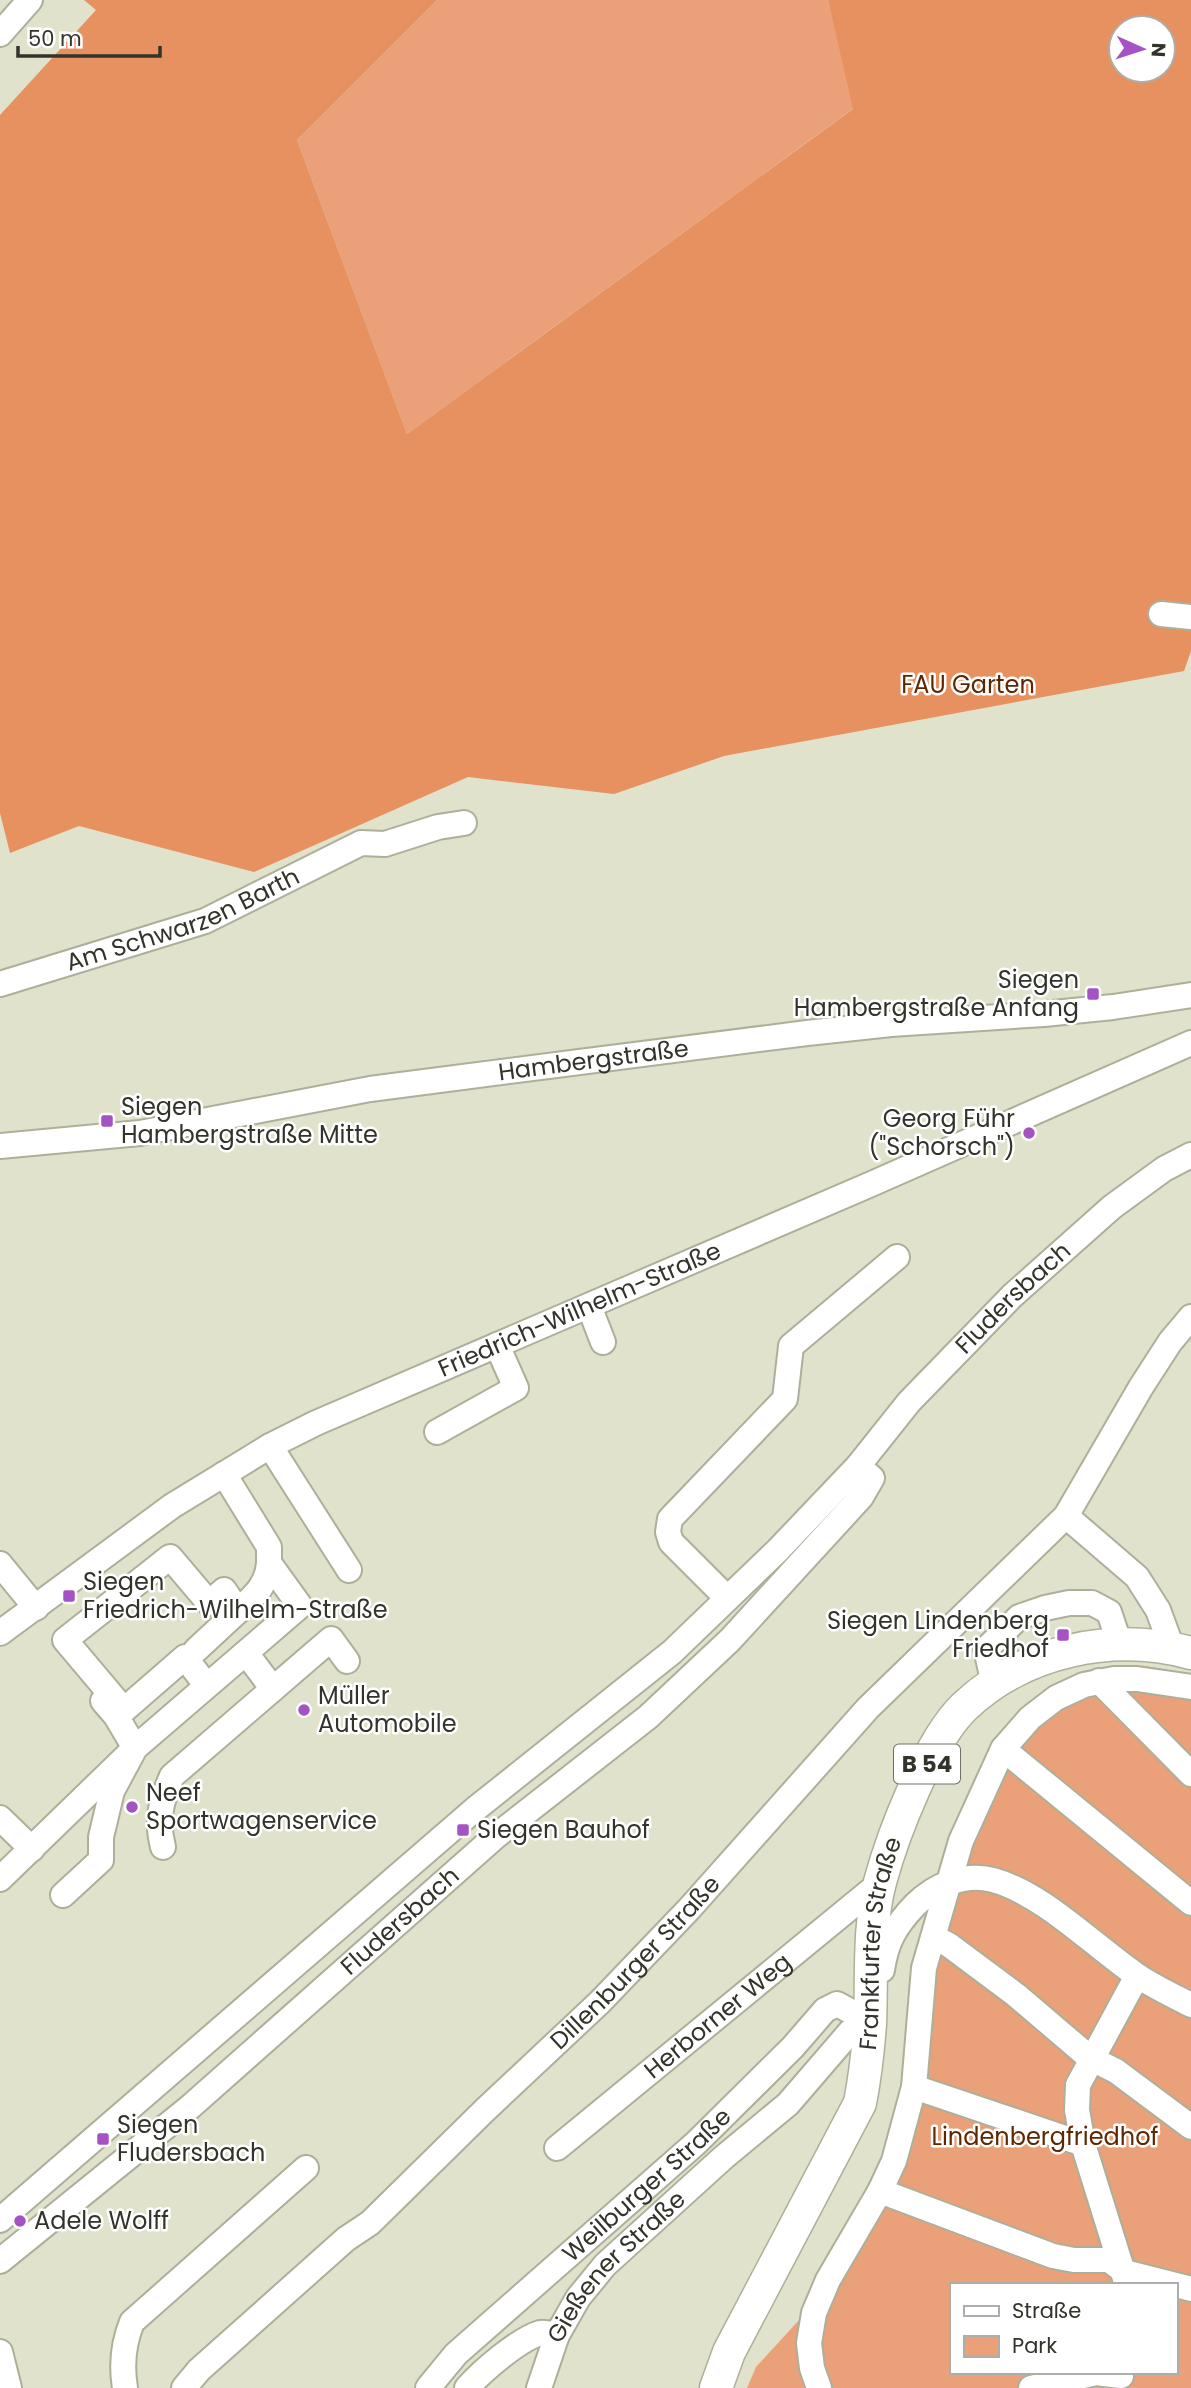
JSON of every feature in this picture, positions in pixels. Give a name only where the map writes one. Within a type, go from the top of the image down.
[{"type":"main road","name":"Frankfurter Straße","points":[[716,2388],[729,2352],[860,2103],[867,2066],[871,1970],[880,1883],[909,1799],[941,1736],[964,1707],[994,1684],[1022,1667],[1053,1655],[1087,1646],[1123,1644],[1181,1651]]},
{"type":"street","points":[[0,34],[30,0]]},
{"type":"street","points":[[1161,614],[1191,617]]},
{"type":"street","name":"Am Schwarzen Barth","points":[[0,984],[11,983],[205,921],[361,843],[385,844],[438,827],[464,823]]},
{"type":"street","name":"Hambergstraße","points":[[0,1146],[140,1133],[370,1089],[577,1062],[807,1033],[891,1024],[1044,1014],[1191,995]]},
{"type":"street","name":"Friedrich-Wilhelm-Straße","points":[[0,1633],[140,1528],[270,1446],[316,1423],[1191,1043]]},
{"type":"street","name":"Fludersbach","points":[[0,2261],[190,2107],[496,1836],[648,1717],[730,1640],[861,1497],[909,1402],[1012,1296],[1112,1207],[1164,1169],[1191,1155]]},
{"type":"street","points":[[727,1598],[671,1542],[668,1532],[670,1519],[785,1399],[791,1346],[897,1257]]},
{"type":"street","points":[[589,1306],[603,1342]]},
{"type":"street","name":"Dillenburger Straße","points":[[184,2388],[199,2371],[346,2238],[370,2223],[600,2002],[689,1909],[868,1707],[1066,1516],[1141,1387],[1170,1342],[1191,1317]]},
{"type":"street","points":[[437,1432],[516,1388],[497,1345]]},
{"type":"street","points":[[270,1446],[349,1570]]},
{"type":"street","name":"Fludersbach","points":[[0,2220],[474,1810],[672,1652],[778,1550],[873,1470]]},
{"type":"street","points":[[196,1650],[259,1591],[268,1576],[269,1547],[224,1474]]},
{"type":"street","name":"Frankfurter Straße","points":[[1066,1516],[1136,1577],[1181,1651]]},
{"type":"street","points":[[206,1685],[185,1657],[124,1710],[65,1640],[170,1557],[209,1603],[224,1590],[238,1611]]},
{"type":"street","points":[[0,1879],[33,1849],[97,1782],[300,1606],[269,1563]]},
{"type":"street","points":[[0,1564],[36,1608]]},
{"type":"street","points":[[994,1684],[986,1649],[1019,1617],[1045,1608],[1069,1603],[1091,1603],[1109,1612],[1117,1636],[1123,1644]]},
{"type":"street","points":[[163,1847],[159,1833],[159,1815],[172,1776],[331,1639],[347,1661]]},
{"type":"street","points":[[57,1647],[116,1716],[135,1748]]},
{"type":"street","points":[[246,1653],[273,1689]]},
{"type":"street","points":[[819,2388],[812,2368],[809,2343],[814,2313],[828,2280],[880,2191],[894,2161],[914,2087],[924,1968],[961,1842],[1003,1749],[1031,1718],[1056,1698],[1084,1685],[1099,1681],[1137,1679],[1191,1687]]},
{"type":"street","points":[[1099,1681],[1191,1774]]},
{"type":"street","points":[[63,1895],[100,1860],[101,1837],[112,1791],[135,1748]]},
{"type":"street","points":[[1003,1749],[1191,1903]]},
{"type":"street","points":[[0,1818],[33,1849]]},
{"type":"street","points":[[871,1970],[882,1970],[885,1948],[905,1916],[933,1889],[970,1878],[990,1879],[1016,1888],[1137,1976],[1191,2005]]},
{"type":"street","name":"Herborner Weg","points":[[557,2148],[880,1883]]},
{"type":"street","points":[[934,1937],[1006,1987],[1090,2059],[1116,2071],[1191,2127]]},
{"type":"street","points":[[1126,2278],[1083,2144],[1077,2110],[1078,2085],[1137,1976]]},
{"type":"street","name":"Weilburger Straße","points":[[428,2388],[456,2354],[695,2143],[793,2048],[825,2010],[837,2004],[870,2022]]},
{"type":"street","name":"Gießener Straße","points":[[539,2388],[557,2335],[578,2298],[605,2264],[724,2157],[788,2104],[850,2032],[870,2022]]},
{"type":"street","points":[[914,2087],[1083,2144]]},
{"type":"street","points":[[125,2388],[121,2368],[132,2322],[306,2168]]},
{"type":"street","points":[[880,2191],[1052,2256],[1073,2260],[1109,2260],[1126,2278],[1156,2283]]},
{"type":"street","points":[[467,2388],[527,2340],[543,2332],[557,2335]]},
{"type":"street","points":[[0,2352],[9,2388]]},
{"type":"street","points":[[1031,2388],[1092,2374]]},
{"type":"street","points":[[1100,2374],[1121,2379]]},
{"type":"green space","name":"FAU Garten","points":[[84,0],[437,0],[297,140],[407,434],[853,109],[828,0],[1191,0],[1191,651],[1184,671],[724,756],[614,794],[468,777],[254,872],[79,826],[10,853],[0,813],[0,115],[96,10]]},
{"type":"green space","points":[[437,0],[828,0],[854,108],[407,434],[297,140]]},
{"type":"green space","name":"Lindenbergfriedhof","points":[[1145,1666],[1191,1674],[1191,2388],[747,2388],[756,2367],[800,2319],[883,2164],[912,2044],[1002,1740],[1097,1673]]},
{"type":"place","name":"Siegen Hambergstraße Anfang","points":[[1093,994]]},
{"type":"place","name":"Siegen Hambergstraße Mitte","points":[[107,1121]]},
{"type":"place","name":"Georg Führ (\"Schorsch\")","points":[[1029,1133]]},
{"type":"place","name":"Siegen Friedrich-Wilhelm-Straße","points":[[69,1596]]},
{"type":"place","name":"Siegen Lindenberg Friedhof","points":[[1063,1635]]},
{"type":"place","name":"Müller Automobile","points":[[304,1710]]},
{"type":"place","name":"Neef Sportwagenservice","points":[[132,1807]]},
{"type":"place","name":"Siegen Bauhof","points":[[463,1830]]},
{"type":"place","name":"Siegen Fludersbach","points":[[103,2139]]},
{"type":"place","name":"Adele Wolff","points":[[20,2221]]}]
